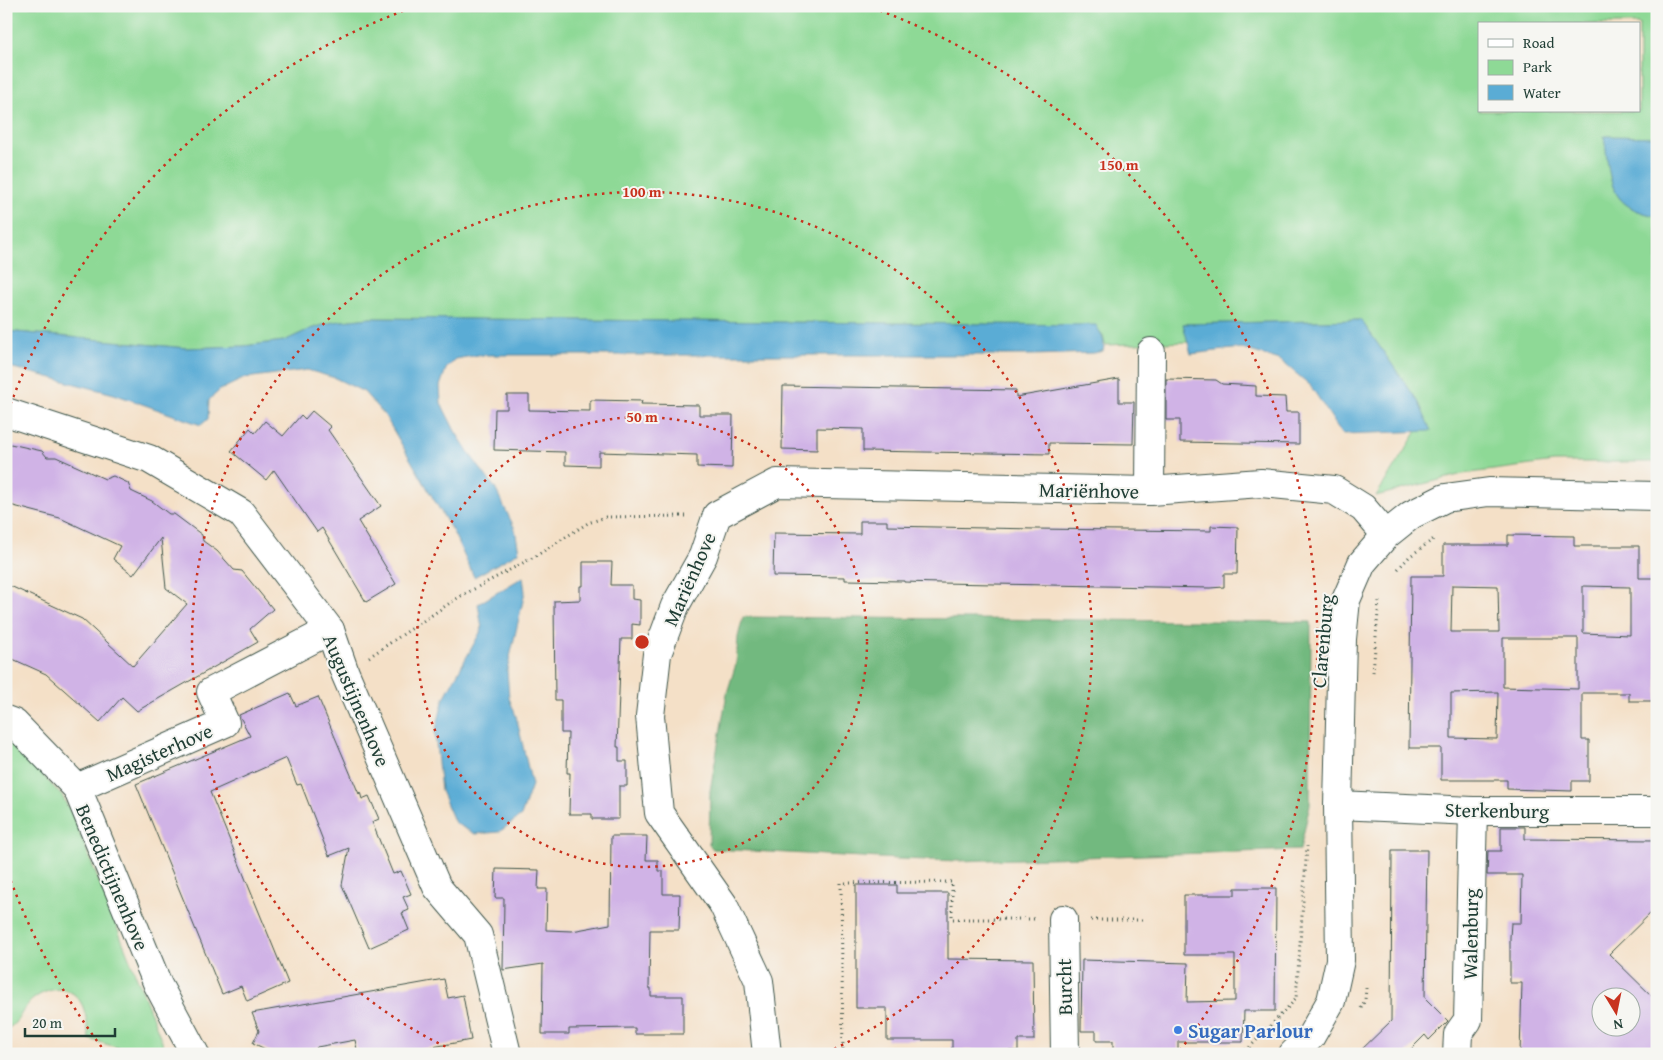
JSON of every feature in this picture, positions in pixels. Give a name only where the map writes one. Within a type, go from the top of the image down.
[{"type":"street","name":"Mariënhove","points":[[1150,491],[1151,352]]},
{"type":"street","name":"Augustijnenhove","points":[[6,412],[149,459],[241,513],[330,630],[345,673],[437,887],[478,935],[507,1054]]},
{"type":"street","name":"Mariënhove","points":[[767,1052],[759,981],[723,904],[658,813],[650,716],[657,654],[675,606],[703,556],[717,515],[776,484],[1150,491],[1260,483],[1334,490],[1363,508],[1386,535]]},
{"type":"street","name":"Clarenburg","points":[[1294,1054],[1312,1036],[1331,1002],[1340,960],[1338,805],[1342,640],[1346,600],[1362,563],[1386,535],[1411,515],[1445,498],[1489,492],[1657,496]]},
{"type":"street","name":"Magisterhove","points":[[77,788],[225,723],[211,692],[330,630]]},
{"type":"street","name":"Benedictijnenhove","points":[[6,720],[14,723],[77,788],[158,986],[195,1054]]},
{"type":"street","name":"Sterkenburg","points":[[1338,805],[1473,811],[1657,811]]},
{"type":"street","name":"Walenburg","points":[[1457,1054],[1458,1034],[1468,1020],[1473,811]]},
{"type":"street","name":"Burcht","points":[[1063,920],[1065,1054]]},
{"type":"path","points":[[345,673],[459,597],[534,557],[588,523],[606,516],[717,515]]},
{"type":"path","points":[[1392,575],[1437,537]]},
{"type":"path","points":[[1372,679],[1380,596]]},
{"type":"path","points":[[1236,1054],[1248,1049],[1296,999],[1307,844]]},
{"type":"path","points":[[767,1052],[842,1054],[841,883],[952,882],[952,919],[1144,920]]},
{"type":"path","points":[[1361,1008],[1365,1000],[1366,983]]},
{"type":"green space","points":[[6,6],[1657,6],[1657,137],[1604,136],[1610,178],[1614,189],[1628,206],[1640,212],[1657,216],[1657,462],[1554,462],[1463,474],[1376,496],[1417,431],[1430,430],[1419,403],[1361,320],[1184,324],[1188,342],[1105,345],[1103,336],[1069,325],[370,318],[333,322],[310,329],[284,341],[244,346],[186,348],[6,331]]},
{"type":"green space","points":[[743,617],[1311,622],[1310,804],[1300,850],[958,861],[713,849],[709,845],[710,791],[727,693],[736,664],[738,637]]},
{"type":"green space","points":[[6,740],[27,758],[62,796],[73,816],[167,1054],[148,1054],[142,1050],[119,1048],[89,1039],[82,1005],[75,995],[69,991],[48,991],[34,998],[14,1024],[6,1029]]},
{"type":"water","points":[[1604,136],[1657,137],[1657,216],[1640,212],[1628,206],[1614,189],[1610,178]]},
{"type":"water","points":[[370,318],[1096,325],[1104,347],[1103,351],[1094,353],[1032,355],[478,355],[456,359],[446,369],[440,386],[441,403],[455,431],[495,488],[515,529],[519,552],[474,577],[454,534],[385,416],[364,392],[335,378],[307,370],[245,378],[220,390],[209,400],[208,419],[201,425],[114,394],[6,366],[6,331],[186,348],[244,346],[284,341],[310,329],[333,322]]},
{"type":"water","points":[[1361,320],[1419,403],[1431,431],[1342,434],[1310,385],[1280,360],[1241,348],[1191,354],[1183,324]]},
{"type":"water","points":[[523,577],[525,592],[507,670],[509,698],[516,716],[532,785],[521,816],[499,832],[475,834],[455,823],[441,791],[435,733],[444,698],[482,629],[478,604]]},
{"type":"building","points":[[1119,379],[1119,402],[1134,402],[1133,444],[1049,443],[1049,454],[863,451],[863,429],[817,428],[817,450],[782,449],[783,386],[1016,390],[1016,397]]},
{"type":"building","points":[[1166,379],[1216,380],[1222,384],[1256,386],[1256,396],[1285,397],[1286,412],[1299,412],[1299,444],[1180,442],[1180,420],[1166,420]]},
{"type":"building","points":[[507,395],[529,395],[529,410],[590,411],[590,400],[642,401],[641,404],[699,405],[699,415],[733,415],[732,468],[697,467],[697,455],[599,452],[599,466],[565,465],[565,452],[494,450],[495,409],[507,409]]},
{"type":"building","points":[[312,411],[331,427],[328,430],[381,506],[358,521],[396,584],[366,602],[322,528],[317,532],[274,470],[266,480],[231,451],[250,428],[255,433],[265,421],[283,436],[301,415],[305,419]]},
{"type":"building","points":[[6,443],[42,451],[47,457],[56,457],[105,479],[113,476],[128,483],[131,491],[152,501],[169,514],[174,514],[202,535],[203,541],[217,551],[234,570],[242,571],[273,609],[250,629],[258,642],[137,711],[122,697],[100,722],[46,674],[6,656],[6,584],[82,619],[133,666],[187,604],[166,588],[161,538],[133,575],[113,559],[120,546],[60,518],[6,504]]},
{"type":"building","points":[[860,521],[887,521],[887,526],[1035,529],[1211,531],[1211,526],[1238,527],[1237,574],[1224,574],[1224,587],[1210,588],[940,583],[845,580],[845,577],[773,576],[774,533],[860,534]]},
{"type":"building","points":[[1508,535],[1574,536],[1574,546],[1639,546],[1639,578],[1657,578],[1657,701],[1629,701],[1629,693],[1582,693],[1582,740],[1589,740],[1589,781],[1572,781],[1572,791],[1507,789],[1507,780],[1441,780],[1441,748],[1409,748],[1411,576],[1443,576],[1443,545],[1508,545]],"holes":[[[1452,585],[1498,586],[1499,632],[1451,632]],[[1583,586],[1630,587],[1630,635],[1583,633]],[[1503,638],[1578,638],[1578,689],[1503,687]],[[1498,692],[1497,739],[1451,738],[1451,693]]]},
{"type":"building","points":[[583,562],[612,562],[611,585],[632,585],[632,599],[640,600],[640,625],[632,624],[632,639],[621,639],[617,747],[619,747],[619,761],[627,761],[627,786],[619,786],[619,819],[592,819],[592,814],[569,814],[570,773],[567,773],[568,733],[561,733],[561,700],[555,700],[554,601],[580,600],[580,586],[583,586]]},
{"type":"building","points":[[290,693],[296,706],[318,697],[359,794],[360,792],[362,799],[369,796],[379,819],[372,822],[393,874],[401,871],[411,894],[403,897],[409,910],[402,913],[409,930],[369,948],[342,885],[349,848],[329,856],[301,784],[297,785],[286,758],[210,792],[288,983],[247,1001],[241,986],[222,994],[136,784],[250,736],[239,715]]},
{"type":"building","points":[[1501,827],[1525,827],[1525,839],[1657,840],[1657,907],[1609,954],[1657,1001],[1657,1054],[1520,1054],[1522,983],[1510,983],[1510,937],[1511,923],[1521,923],[1522,875],[1487,875],[1488,851],[1501,851]]},
{"type":"building","points":[[611,836],[647,836],[646,860],[658,860],[658,871],[663,871],[663,894],[680,894],[679,930],[650,930],[649,988],[651,988],[651,996],[683,996],[683,1034],[635,1034],[635,1028],[569,1029],[569,1034],[542,1034],[543,964],[503,970],[504,898],[495,898],[496,869],[539,870],[538,889],[547,889],[546,930],[572,931],[610,924]]},
{"type":"building","points":[[1392,850],[1427,850],[1425,998],[1448,1021],[1429,1040],[1425,1035],[1406,1054],[1357,1054],[1391,1021]]},
{"type":"building","points":[[856,885],[897,885],[897,893],[948,893],[948,959],[1033,960],[1034,1040],[1018,1040],[1018,1051],[952,1050],[952,1040],[887,1040],[887,1008],[856,1008]]},
{"type":"building","points":[[1235,888],[1276,888],[1275,1011],[1244,1011],[1243,1042],[1178,1042],[1178,1052],[1113,1051],[1113,1041],[1096,1041],[1096,1031],[1081,1031],[1082,960],[1188,963],[1187,1002],[1235,1001],[1235,955],[1184,955],[1184,895],[1235,895]]},
{"type":"building","points":[[444,979],[448,998],[463,995],[471,1040],[394,1054],[358,1054],[355,1040],[317,1047],[313,1054],[275,1054],[253,1043],[259,1031],[252,1013]]},
{"type":"place","name":"Sugar Parlour","points":[[1178,1030]]}]
